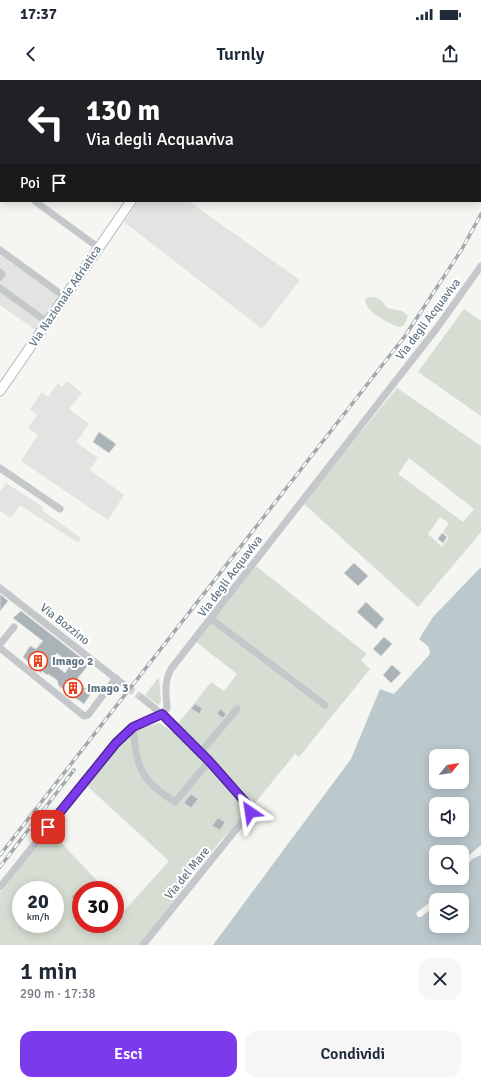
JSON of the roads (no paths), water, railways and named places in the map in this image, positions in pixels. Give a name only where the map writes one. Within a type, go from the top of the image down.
[{"type":"main road","name":"Via Nazionale Adriatica","points":[[0,391],[130,202]]},
{"type":"street","points":[[36,202],[99,248]]},
{"type":"street","points":[[0,250],[65,297]]},
{"type":"street","name":"Via degli Acquaviva","points":[[162,714],[167,708],[167,676],[233,588],[437,328],[481,266]]},
{"type":"street","points":[[0,272],[2,274],[0,277]]},
{"type":"street","points":[[0,288],[48,322]]},
{"type":"street","points":[[0,468],[60,508]]},
{"type":"street","name":"Via Bozzino","points":[[0,588],[128,688]]},
{"type":"street","points":[[211,619],[325,705]]},
{"type":"street","points":[[0,644],[14,627]]},
{"type":"street","points":[[0,648],[84,716],[88,715],[116,678]]},
{"type":"street","points":[[133,727],[139,768],[154,786],[176,802],[209,761],[162,714],[142,698]]},
{"type":"street","points":[[201,752],[236,709]]},
{"type":"street","points":[[0,887],[116,743],[133,727],[162,714]]},
{"type":"street","name":"Via del Mare","points":[[143,945],[249,815],[248,805],[209,761]]},
{"type":"tunnel","points":[[128,688],[142,698]]},
{"type":"railway","points":[[0,855],[405,336],[462,249],[481,214]]},
{"type":"railway","points":[[0,867],[74,770]]},
{"type":"place","name":"Imago 2","points":[[38,661]]},
{"type":"place","name":"Imago 3","points":[[73,688]]}]
